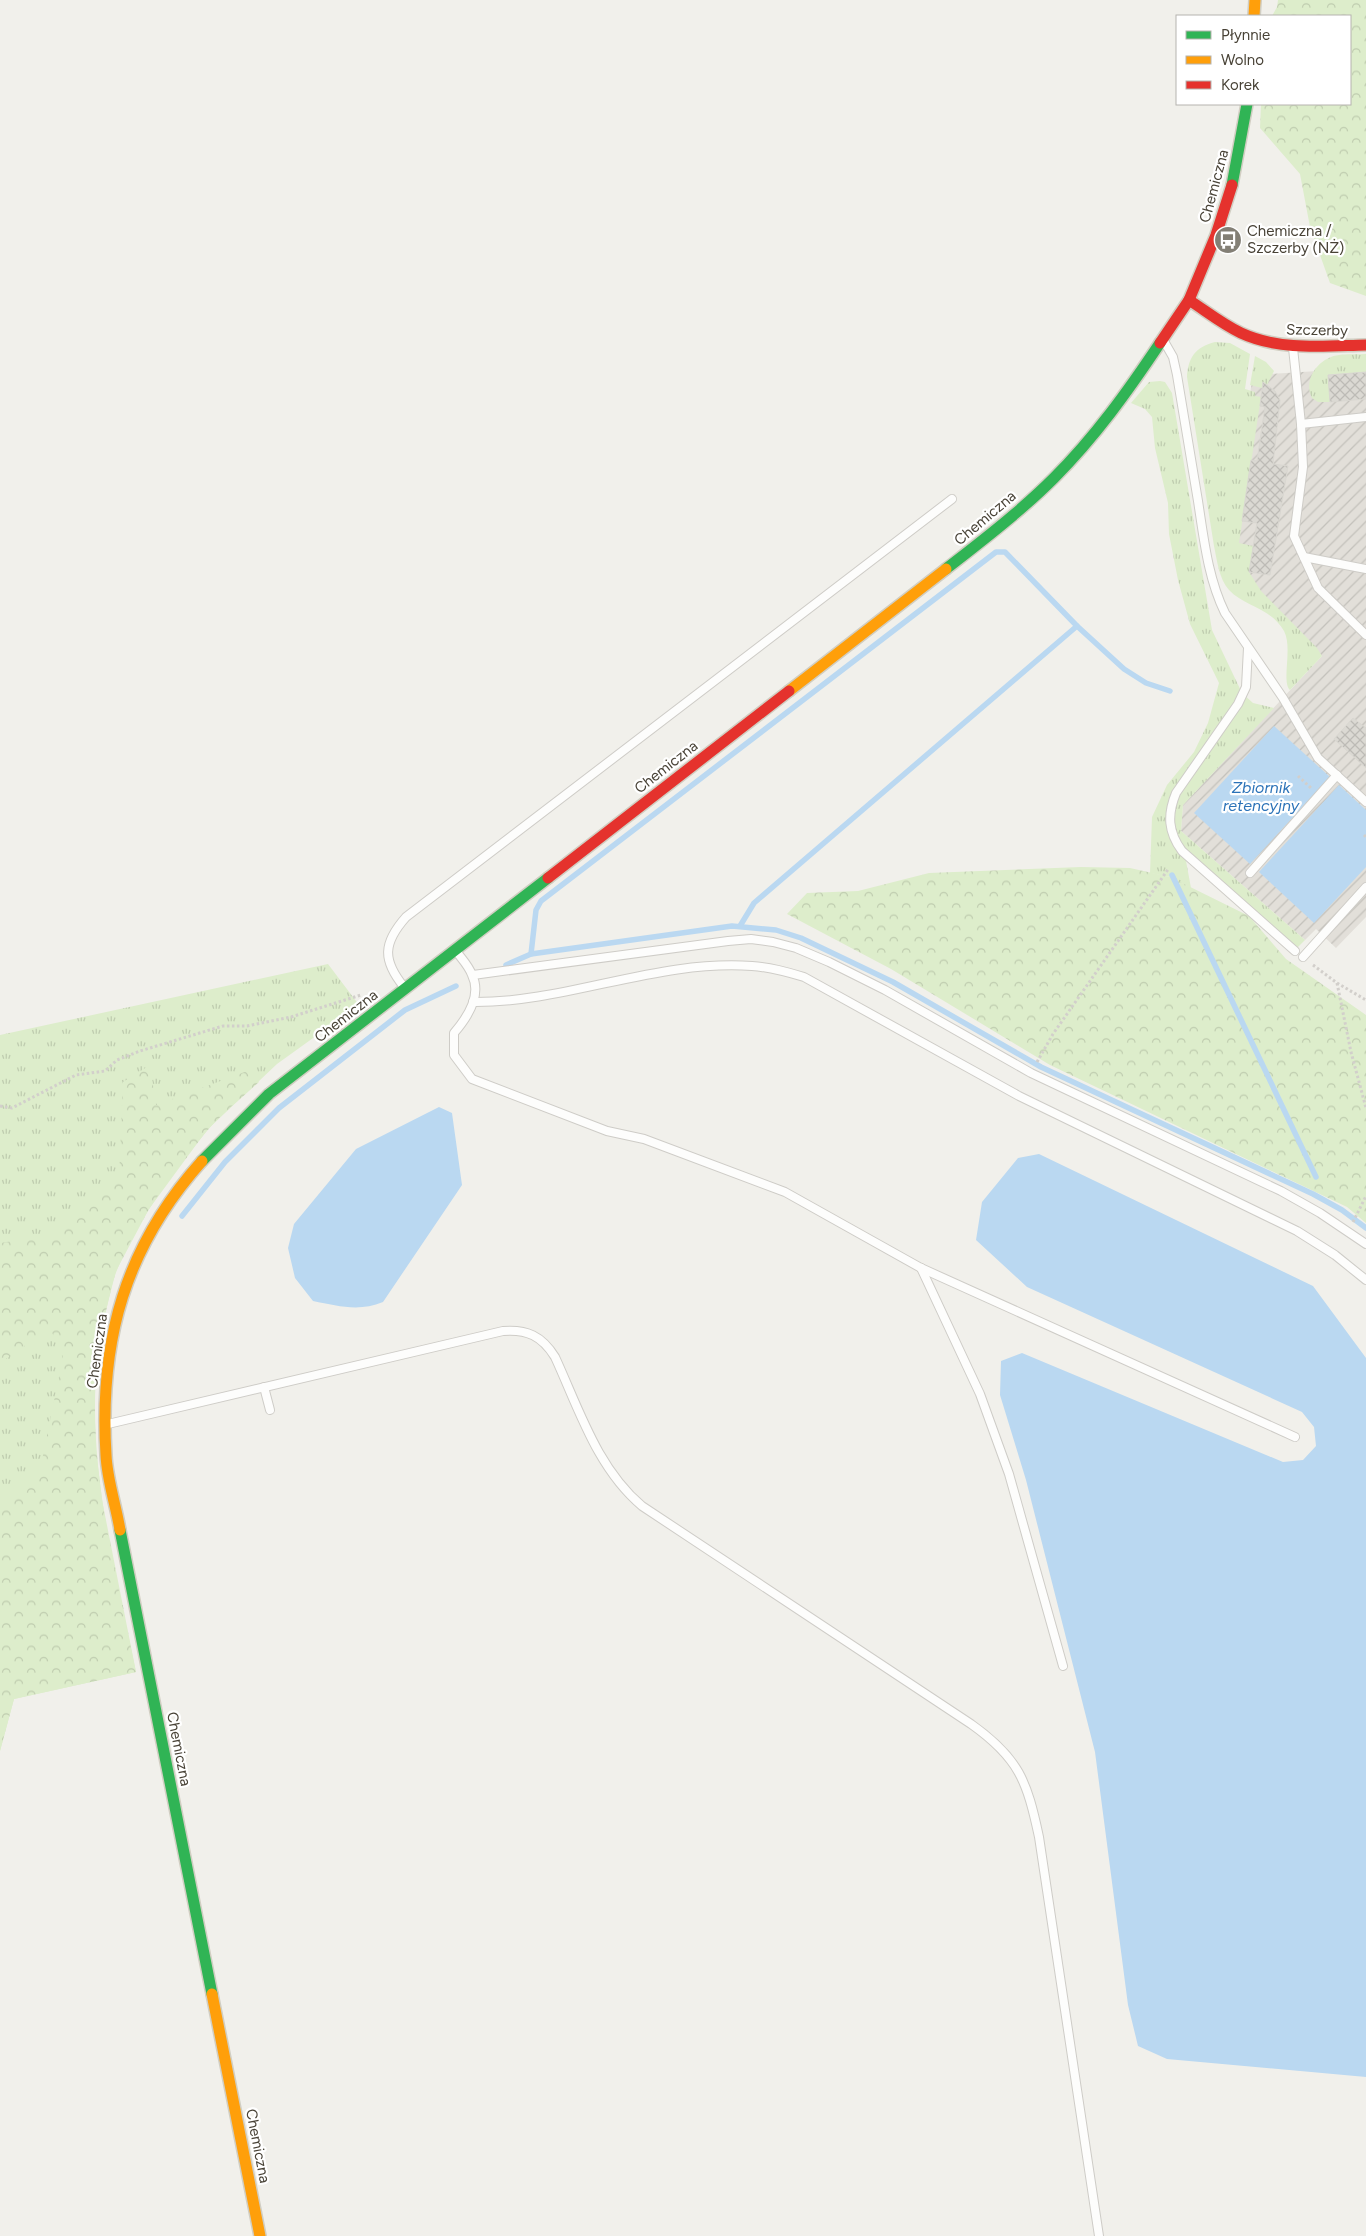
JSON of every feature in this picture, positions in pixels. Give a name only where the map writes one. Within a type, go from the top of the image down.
[{"type":"street","points":[[1254,0],[1254,15]]},
{"type":"street","name":"Chemiczna","points":[[260,2236],[106,1457],[110,1347],[120,1302],[132,1266],[152,1228],[180,1188],[240,1121],[269,1094],[979,544],[1053,479],[1090,439],[1126,395],[1190,300],[1216,235],[1234,178],[1247,105]]},
{"type":"street","name":"Szczerby","points":[[1190,300],[1247,336],[1293,346],[1366,345]]},
{"type":"lane","points":[[1163,339],[1173,357],[1177,375],[1211,580],[1225,613],[1283,698],[1318,758],[1366,802]]},
{"type":"lane","points":[[1293,346],[1301,424],[1302,467],[1294,536],[1318,588],[1366,635]]},
{"type":"lane","points":[[1301,424],[1366,416]]},
{"type":"lane","points":[[405,989],[389,967],[388,948],[394,932],[406,917],[952,499]]},
{"type":"lane","points":[[1304,557],[1366,569]]},
{"type":"lane","points":[[1248,648],[1246,688],[1232,715],[1176,793],[1172,804],[1169,826],[1172,837],[1182,851],[1295,951]]},
{"type":"lane","points":[[1250,873],[1337,775]]},
{"type":"lane","points":[[1303,957],[1366,887]]},
{"type":"lane","points":[[472,975],[751,939],[796,948],[885,990],[1031,1073],[1281,1192],[1347,1230],[1366,1244]]},
{"type":"lane","points":[[456,950],[472,975],[475,989],[473,1002],[465,1020],[454,1033],[454,1054],[472,1079],[607,1131],[644,1139],[785,1192],[921,1268],[1295,1437]]},
{"type":"lane","points":[[473,1002],[517,1000],[657,974],[730,966],[772,968],[804,976],[1019,1096],[1142,1158],[1296,1231],[1334,1255],[1366,1280]]},
{"type":"lane","points":[[921,1268],[980,1394],[1008,1474],[1062,1666]]},
{"type":"lane","points":[[106,1424],[503,1331],[517,1330],[533,1334],[548,1345],[598,1452],[617,1482],[629,1495],[642,1506],[971,1724],[1002,1747],[1013,1760],[1028,1792],[1039,1837],[1099,2236]]},
{"type":"lane","points":[[264,1387],[270,1410]]},
{"type":"path","points":[[1038,1062],[1053,1034],[1169,868]]},
{"type":"path","points":[[1303,957],[1337,983],[1366,1000]]},
{"type":"path","points":[[1337,983],[1351,1052],[1366,1108]]},
{"type":"path","points":[[0,1106],[12,1108],[76,1074],[105,1071],[117,1060],[140,1051],[223,1026],[247,1026],[291,1017],[358,996],[368,995]]},
{"type":"path","points":[[1347,1230],[1357,1217],[1366,1196]]},
{"type":"shaded area","points":[[1366,368],[1366,917],[1336,948],[1316,929],[1305,940],[1181,831],[1183,805],[1322,656],[1257,591],[1229,527],[1253,375]]},
{"type":"green space","points":[[1278,0],[1366,0],[1366,296],[1330,283],[1310,227],[1300,174],[1260,128],[1261,105],[1351,105],[1351,15],[1273,15]]},
{"type":"green space","points":[[1215,342],[1230,343],[1250,354],[1245,389],[1255,392],[1255,396],[1261,397],[1239,543],[1253,546],[1249,572],[1261,591],[1317,648],[1322,656],[1290,690],[1287,680],[1287,646],[1284,631],[1272,617],[1235,596],[1229,590],[1217,563],[1187,377],[1189,364],[1194,354],[1202,347]]},
{"type":"green space","points":[[1366,354],[1366,372],[1328,375],[1330,402],[1318,402],[1312,398],[1309,386],[1310,380],[1315,369],[1320,364],[1335,356]]},
{"type":"green space","points":[[1255,356],[1266,362],[1274,371],[1267,385],[1262,388],[1250,385]]},
{"type":"green space","points":[[1149,382],[1165,382],[1172,393],[1212,630],[1242,693],[1253,703],[1274,708],[1183,805],[1181,831],[1305,940],[1297,948],[1196,858],[1188,857],[1186,861],[1191,888],[1170,877],[1150,873],[1152,817],[1167,785],[1194,752],[1208,723],[1219,683],[1190,624],[1178,580],[1169,534],[1168,503],[1155,448],[1152,417],[1145,409],[1131,403]]},
{"type":"green space","points":[[1081,867],[1130,868],[1170,877],[1249,916],[1286,959],[1366,1015],[1366,1223],[1347,1207],[1050,1065],[891,969],[787,914],[807,893],[858,891],[929,873]]},
{"type":"green space","points":[[328,964],[359,1005],[277,1064],[207,1130],[149,1209],[116,1271],[100,1333],[94,1394],[96,1450],[102,1500],[136,1672],[14,1699],[0,1751],[0,1035]]},
{"type":"green space","points":[[150,1065],[156,1105],[250,1070],[259,1082],[213,1124],[181,1163],[145,1215],[117,1270],[107,1307],[98,1353],[95,1398],[96,1444],[108,1536],[136,1672],[14,1699],[0,1751],[0,1502],[40,1470],[63,1357],[50,1328],[0,1363],[0,1243],[51,1235],[119,1179],[123,1082]]},
{"type":"water","name":"Zbiornik retencyjny","points":[[1274,726],[1330,777],[1250,864],[1194,813]]},
{"type":"water","name":"Zbiornik retencyjny","points":[[1339,785],[1366,810],[1366,867],[1314,923],[1259,872]]},
{"type":"water","points":[[439,1107],[452,1113],[462,1185],[383,1302],[365,1307],[357,1307],[313,1301],[295,1278],[288,1248],[294,1224],[356,1149]]},
{"type":"water","points":[[1039,1154],[1313,1286],[1366,1358],[1366,2077],[1167,2059],[1138,2046],[1128,2005],[1095,1752],[1026,1480],[1000,1395],[1001,1361],[1022,1353],[1283,1462],[1303,1460],[1316,1446],[1314,1427],[1302,1412],[1027,1287],[976,1240],[982,1202],[1018,1158]]},
{"type":"building","points":[[1366,372],[1366,399],[1330,402],[1328,375]]},
{"type":"building","points":[[1263,382],[1275,391],[1280,400],[1273,464],[1288,466],[1270,575],[1249,572],[1257,523],[1242,521],[1251,460],[1257,461],[1265,407],[1260,406]]},
{"type":"building","points":[[1353,718],[1366,728],[1366,768],[1334,739]]},
{"type":"waterway","points":[[531,954],[536,910],[541,901],[996,552],[1005,552],[1077,626],[1124,669],[1146,683],[1170,691]]},
{"type":"waterway","points":[[740,926],[754,903],[1077,626]]},
{"type":"waterway","points":[[1172,875],[1316,1177]]},
{"type":"waterway","points":[[506,965],[531,954],[732,926],[776,930],[801,938],[893,982],[1041,1067],[1313,1194],[1342,1210],[1366,1228]]},
{"type":"waterway","points":[[182,1216],[225,1162],[279,1108],[405,1010],[456,986]]},
{"type":"traffic: fast","points":[[1232,185],[1247,105]]},
{"type":"traffic: fast","points":[[946,569],[1015,514],[1069,462],[1110,413],[1160,343]]},
{"type":"traffic: fast","points":[[202,1161],[269,1094],[548,878]]},
{"type":"traffic: fast","points":[[120,1530],[212,1994]]},
{"type":"traffic: slow","points":[[1254,15],[1255,0]]},
{"type":"traffic: slow","points":[[789,691],[946,569]]},
{"type":"traffic: slow","points":[[120,1530],[108,1474],[106,1455],[105,1413],[107,1373],[113,1334],[123,1297],[136,1261],[154,1227],[175,1194],[202,1161]]},
{"type":"traffic: slow","points":[[212,1994],[260,2236]]},
{"type":"traffic: jam","points":[[1160,343],[1189,300],[1216,235],[1232,185]]},
{"type":"traffic: jam","points":[[1189,300],[1241,333],[1271,343],[1302,346],[1366,345]]},
{"type":"traffic: jam","points":[[548,878],[789,691]]},
{"type":"place","name":"Chemiczna / Szczerby (NŻ)","points":[[1228,240]]}]
